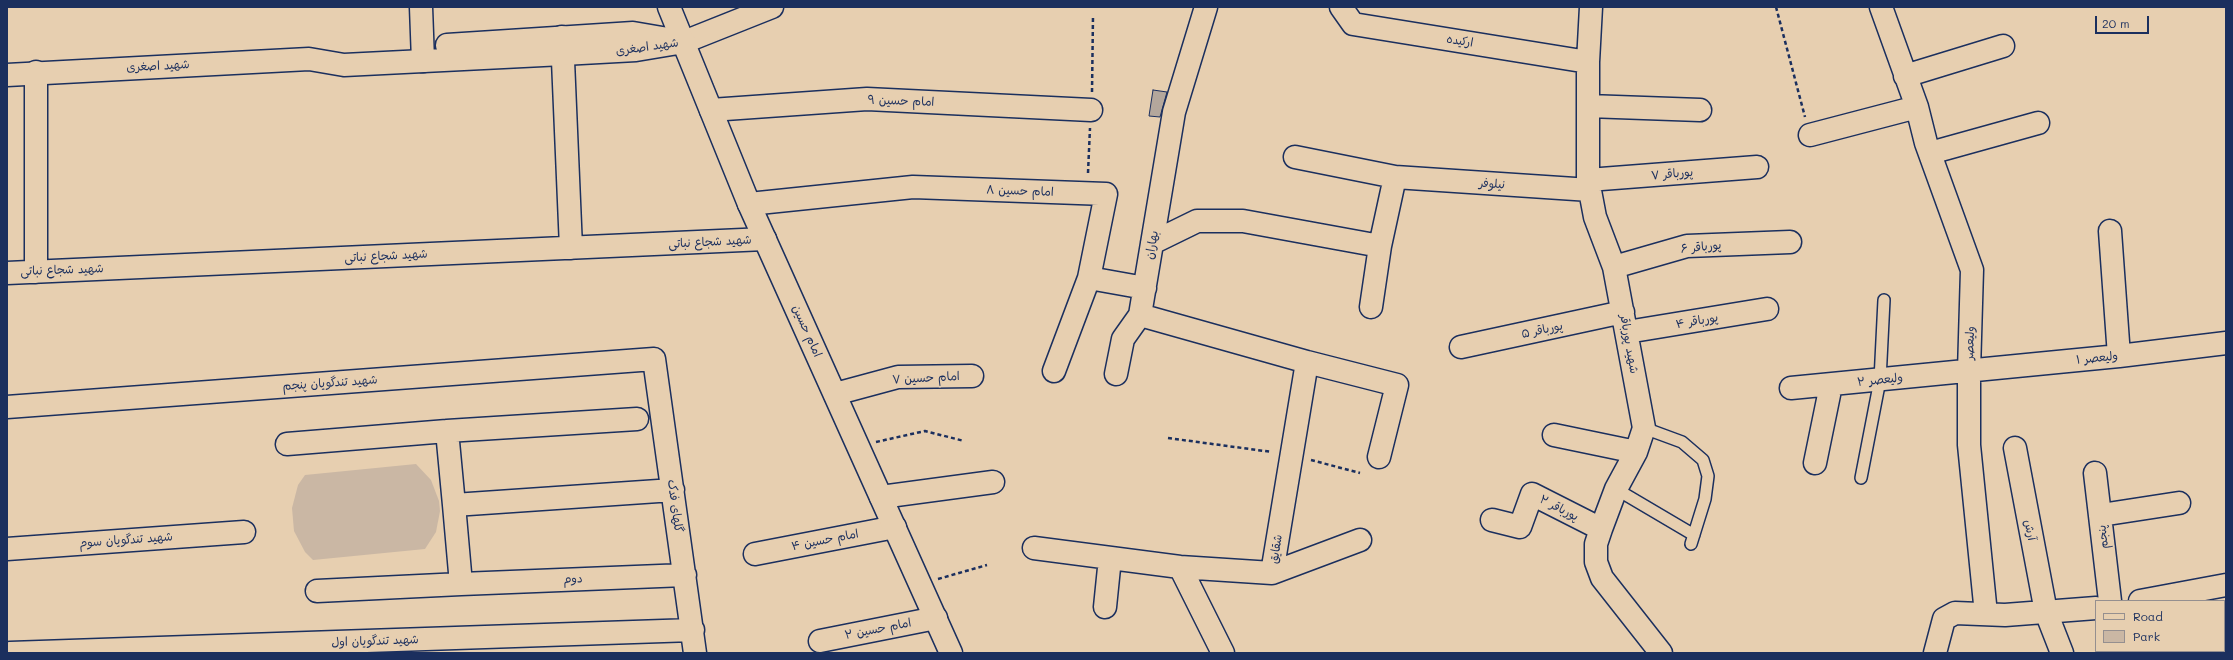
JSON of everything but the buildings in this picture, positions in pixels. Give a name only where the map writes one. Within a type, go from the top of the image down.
[{"type":"street","points":[[422,7],[423,53]]},
{"type":"street","name":"امام حسین","points":[[669,7],[749,204],[951,653]]},
{"type":"street","points":[[684,42],[772,7]]},
{"type":"street","name":"بهاران","points":[[1140,315],[1174,112],[1206,7]]},
{"type":"street","name":"ارکیده","points":[[1341,7],[1353,24],[1588,62]]},
{"type":"street","name":"شهید پورباقر","points":[[1591,7],[1588,62],[1589,185],[1595,217],[1614,267],[1644,428],[1636,452],[1616,489],[1601,530],[1596,544],[1596,562],[1602,578],[1661,653]]},
{"type":"street","name":"ولیعصر","points":[[1881,7],[1917,107],[1926,143],[1972,270],[1969,372],[1970,445],[1986,614]]},
{"type":"street","name":"شهید اصغری","points":[[7,75],[36,72],[309,59],[346,50],[423,53],[562,46],[633,33],[684,42]]},
{"type":"street","points":[[562,46],[571,248]]},
{"type":"street","points":[[1905,76],[2003,46]]},
{"type":"street","points":[[36,72],[36,272]]},
{"type":"street","name":"امام حسین ۹","points":[[711,110],[867,99],[1091,110]]},
{"type":"street","points":[[1588,106],[1700,110]]},
{"type":"street","points":[[1810,135],[1917,107]]},
{"type":"street","points":[[1930,153],[2038,123]]},
{"type":"street","name":"نیلوفر","points":[[1295,157],[1395,177],[1589,185]]},
{"type":"street","name":"پورباقر ۷","points":[[1589,185],[1757,167]]},
{"type":"street","points":[[1371,307],[1380,246],[1395,177]]},
{"type":"street","name":"امام حسین ۸","points":[[749,204],[913,187],[1106,194],[1089,278],[1054,371]]},
{"type":"street","points":[[1152,243],[1197,222],[1243,221],[1380,246]]},
{"type":"street","points":[[2110,231],[2119,356]]},
{"type":"street","name":"شهید شجاع نباتی","points":[[7,273],[765,239]]},
{"type":"street","name":"پورباقر ۶","points":[[1614,267],[1687,246],[1790,242]]},
{"type":"street","points":[[1089,278],[1145,288]]},
{"type":"street","name":"پورباقر ۴","points":[[1625,322],[1767,309]]},
{"type":"street","points":[[1116,374],[1123,339],[1140,315],[1307,362],[1397,385],[1379,457]]},
{"type":"street","name":"پورباقر ۵","points":[[1461,347],[1625,322]]},
{"type":"street","name":"ولیعصر ۱","points":[[1969,372],[2226,344]]},
{"type":"street","name":"شهید تندگویان پنجم","points":[[7,407],[654,359]]},
{"type":"street","name":"گلهای فدک","points":[[654,359],[695,653]]},
{"type":"street","name":"شقایق","points":[[1034,548],[1180,567],[1272,574],[1307,362]]},
{"type":"street","name":"ولیعصر ۲","points":[[1791,388],[1969,372]]},
{"type":"street","name":"امام حسین ۷","points":[[835,394],[898,377],[972,376]]},
{"type":"street","points":[[1815,463],[1831,385]]},
{"type":"street","points":[[287,444],[447,431],[637,419]]},
{"type":"street","points":[[447,431],[461,584]]},
{"type":"street","points":[[1554,435],[1636,452]]},
{"type":"street","name":"آرش","points":[[2015,448],[2046,612],[2062,653]]},
{"type":"street","name":"پنجم","points":[[2095,473],[2110,600]]},
{"type":"street","points":[[881,497],[993,482]]},
{"type":"street","points":[[454,505],[673,490]]},
{"type":"street","name":"پورباقر ۲","points":[[1492,520],[1520,527],[1532,494],[1601,530]]},
{"type":"street","points":[[2101,515],[2179,503]]},
{"type":"street","name":"امام حسین ۴","points":[[755,554],[895,527]]},
{"type":"street","name":"شهید تندگویان سوم","points":[[7,549],[244,532]]},
{"type":"street","points":[[1272,574],[1360,540]]},
{"type":"street","points":[[1105,607],[1110,558]]},
{"type":"street","points":[[1180,567],[1223,653]]},
{"type":"street","name":"دوم","points":[[317,591],[685,575]]},
{"type":"street","points":[[2145,600],[2226,585]]},
{"type":"street","points":[[1935,653],[1944,619],[1955,614],[2005,615],[2095,608]]},
{"type":"street","name":"امام حسین ۲","points":[[820,640],[936,618]]},
{"type":"street","name":"شهید تندگویان اول","points":[[10,653],[693,630]]},
{"type":"lane","points":[[1861,478],[1880,380],[1884,300]]},
{"type":"lane","points":[[1616,489],[1692,540],[1705,500],[1708,476],[1703,460],[1682,442],[1644,428]]},
{"type":"path","points":[[1776,7],[1810,135]]},
{"type":"path","points":[[858,446],[925,431],[964,441]]},
{"type":"path","points":[[1168,438],[1291,454],[1360,473]]},
{"type":"path","points":[[921,584],[987,565]]},
{"type":"green space","points":[[416,464],[431,480],[439,501],[440,511],[436,532],[425,549],[313,560],[305,552],[294,531],[292,508],[298,485],[305,475]]}]
